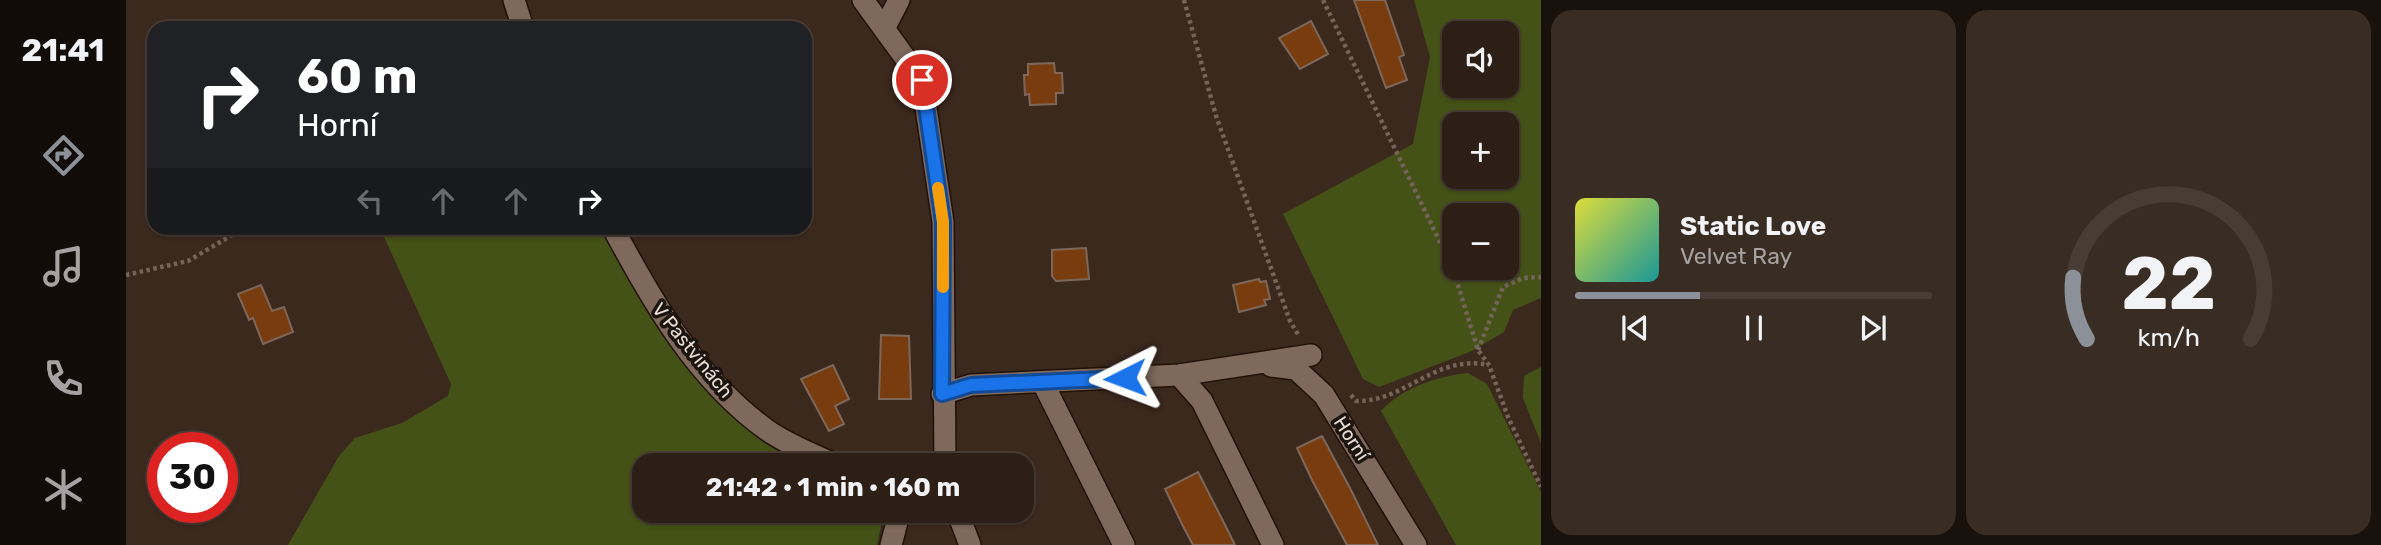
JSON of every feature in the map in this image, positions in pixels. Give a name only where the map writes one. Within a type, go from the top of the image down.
[{"type":"street","points":[[514,0],[521,21]]},
{"type":"street","points":[[863,0],[922,80],[943,222],[944,453]]},
{"type":"street","points":[[884,29],[898,0]]},
{"type":"street","name":"V Pastvinách","points":[[617,235],[652,302],[721,388],[767,430],[812,453]]},
{"type":"street","name":"Horní","points":[[942,394],[971,385],[1179,375],[1262,365],[1289,356],[1311,355]]},
{"type":"street","name":"Horní","points":[[1262,365],[1296,369],[1324,395],[1416,545]]},
{"type":"street","points":[[1179,375],[1202,401],[1273,545]]},
{"type":"street","points":[[1043,383],[1124,545]]},
{"type":"street","points":[[891,545],[897,523]]},
{"type":"street","points":[[962,523],[970,545]]},
{"type":"path","points":[[1184,0],[1216,116],[1290,321],[1311,355]]},
{"type":"path","points":[[1323,0],[1453,269],[1478,350],[1489,365],[1508,417],[1541,487]]},
{"type":"path","points":[[126,275],[188,261],[232,235]]},
{"type":"path","points":[[1478,350],[1503,287],[1523,278],[1541,277]]},
{"type":"path","points":[[1347,391],[1356,401],[1373,401],[1458,362],[1489,365]]},
{"type":"green space","points":[[1414,0],[1541,0],[1541,298],[1513,310],[1504,332],[1472,351],[1379,387],[1363,379],[1283,214],[1413,144],[1430,57]]},
{"type":"green space","points":[[383,235],[608,235],[636,292],[676,347],[755,434],[786,453],[632,453],[632,523],[880,523],[877,545],[288,545],[339,456],[355,438],[402,423],[448,396],[451,384]]},
{"type":"green space","points":[[1541,367],[1541,443],[1523,398],[1524,376]]},
{"type":"green space","points":[[1468,373],[1487,384],[1541,492],[1541,545],[1456,545],[1381,411],[1399,396],[1421,384]]},
{"type":"building","points":[[1354,0],[1385,0],[1404,55],[1399,57],[1407,80],[1386,88]]},
{"type":"building","points":[[1311,21],[1328,54],[1300,69],[1279,38]]},
{"type":"building","points":[[1054,63],[1055,73],[1062,73],[1063,93],[1056,93],[1056,104],[1030,105],[1029,94],[1025,95],[1024,75],[1028,75],[1028,64]]},
{"type":"building","points":[[1086,248],[1089,279],[1056,281],[1052,276],[1052,250]]},
{"type":"building","points":[[1259,279],[1260,282],[1266,281],[1270,299],[1264,300],[1266,305],[1239,312],[1233,285]]},
{"type":"building","points":[[261,285],[272,311],[284,307],[293,332],[263,344],[253,318],[249,320],[238,294]]},
{"type":"building","points":[[881,335],[909,336],[911,399],[879,399]]},
{"type":"building","points":[[833,365],[849,399],[835,406],[844,424],[829,431],[801,379]]},
{"type":"building","points":[[1322,436],[1378,545],[1347,545],[1313,482],[1297,448]]},
{"type":"building","points":[[1198,472],[1235,545],[1193,545],[1183,526],[1165,489]]},
{"type":"slow traffic","points":[[938,188],[943,222],[943,287]]},
{"type":"route","points":[[922,80],[943,222],[942,394],[971,385],[1125,378]]}]
